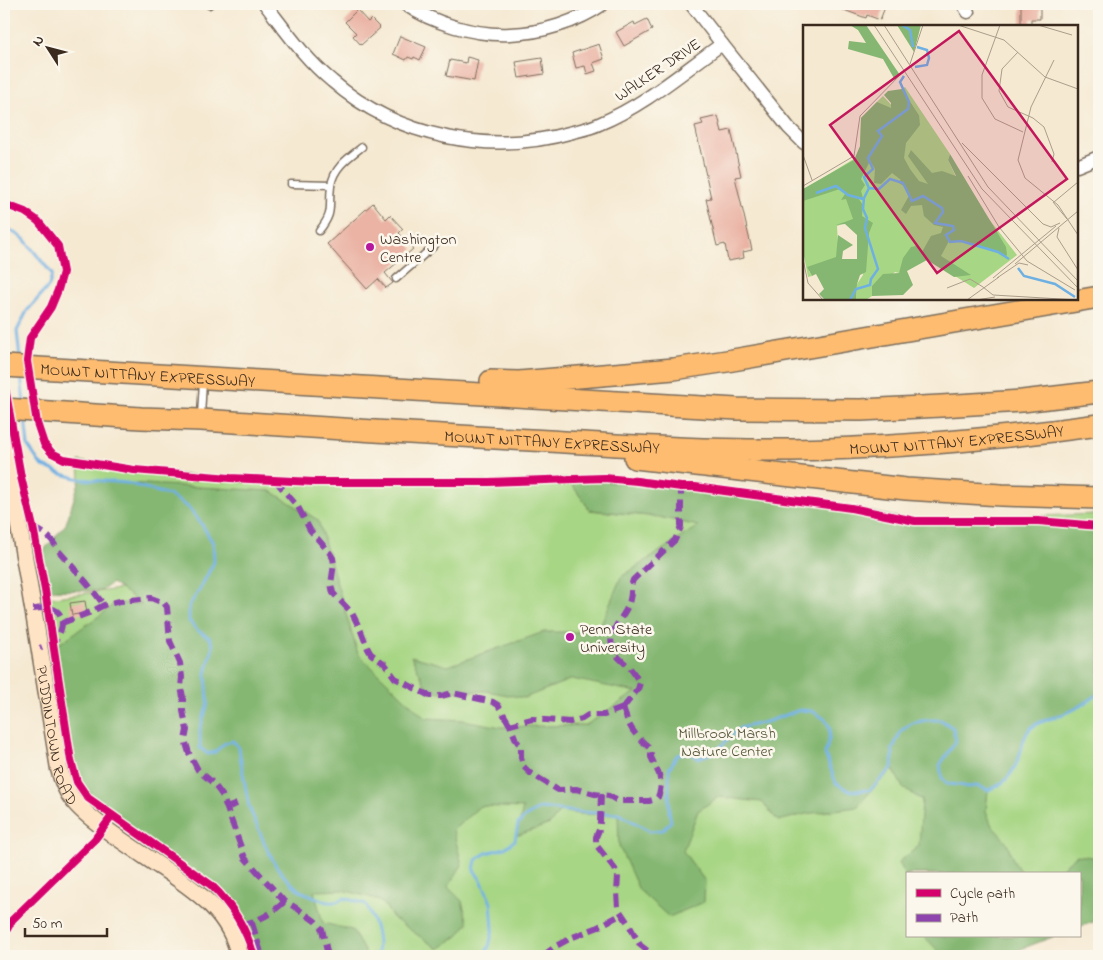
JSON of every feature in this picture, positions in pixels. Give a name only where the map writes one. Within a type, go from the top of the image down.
[{"type":"highway","points":[[116,372],[205,369],[369,378],[519,382],[682,368],[727,362],[1099,297]]},
{"type":"highway","name":"MOUNT NITTANY EXPRESSWAY","points":[[4,366],[738,409],[861,410],[1022,401],[1099,392]]},
{"type":"highway","name":"MOUNT NITTANY EXPRESSWAY","points":[[4,409],[609,444],[759,450],[852,448],[952,442],[1099,425]]},
{"type":"highway","points":[[329,428],[424,442],[605,454],[906,489],[1001,495],[1099,498]]},
{"type":"street","name":"WALKER DRIVE","points":[[265,4],[297,45],[331,81],[374,110],[433,135],[486,143],[521,142],[555,137],[598,125],[640,104],[722,44],[789,128],[803,142]]},
{"type":"street","points":[[405,4],[433,19],[458,28],[483,33],[509,34],[542,30],[574,20],[603,4]]},
{"type":"street","points":[[691,4],[722,44]]},
{"type":"street","points":[[1078,166],[1099,157]]},
{"type":"street","name":"PUDDINTOWN ROAD","points":[[4,439],[59,769],[65,787],[72,800],[90,817],[179,879],[213,906],[232,932],[240,956]]},
{"type":"lane","points":[[320,231],[327,222],[331,209],[331,185],[336,170],[348,157],[362,147]]},
{"type":"lane","points":[[291,184],[331,185]]},
{"type":"lane","points":[[396,279],[435,245]]},
{"type":"lane","points":[[201,420],[203,378]]},
{"type":"green space","name":"Millbrook Marsh Nature Center","points":[[79,461],[135,470],[189,475],[297,481],[406,483],[568,479],[590,510],[659,517],[698,525],[696,527],[1099,514],[1099,914],[1080,876],[1080,872],[906,872],[906,938],[1040,938],[996,956],[254,956],[252,943],[237,907],[80,784],[47,598],[331,563],[127,483],[80,479]]},
{"type":"green space","name":"Millbrook Marsh Nature Center","points":[[80,479],[271,491],[318,520],[358,654],[425,718],[463,720],[501,727],[586,725],[636,692],[572,679],[524,698],[487,691],[429,692],[411,656],[448,666],[544,632],[598,632],[621,577],[698,526],[659,517],[590,510],[568,479],[695,487],[851,508],[915,521],[1038,521],[1099,526],[1099,694],[1073,710],[1039,723],[1030,729],[1012,772],[999,785],[988,790],[986,811],[992,826],[1006,841],[1014,862],[1021,872],[906,872],[906,877],[899,862],[919,846],[922,800],[903,788],[893,769],[857,807],[806,814],[778,821],[762,802],[718,797],[698,811],[683,851],[705,881],[704,902],[669,917],[639,890],[619,846],[618,815],[578,814],[560,811],[550,824],[516,836],[523,808],[480,806],[453,830],[462,865],[448,887],[462,901],[468,923],[458,936],[438,949],[393,918],[384,904],[373,898],[343,890],[314,891],[323,923],[352,930],[367,956],[254,956],[247,936],[237,918],[211,885],[88,798],[77,782],[71,761],[53,648],[115,603],[142,604],[112,583],[101,591],[45,590],[39,556],[66,524]]},
{"type":"green space","points":[[1077,855],[1099,858],[1099,920],[1080,927],[1080,872],[1060,872]]},
{"type":"green space","points":[[926,938],[1050,938],[1021,949],[1011,956],[943,956]]},
{"type":"building","points":[[830,4],[877,4],[885,7],[880,20],[867,15],[866,18]]},
{"type":"building","points":[[1021,4],[1040,4],[1040,19],[1031,19],[1031,25],[1021,25]]},
{"type":"building","points":[[357,10],[368,22],[371,19],[380,28],[361,45],[353,36],[356,33],[345,22]]},
{"type":"building","points":[[647,19],[652,30],[624,46],[616,32],[634,22],[635,25]]},
{"type":"building","points":[[400,36],[426,47],[420,60],[408,57],[406,60],[393,54]]},
{"type":"building","points":[[599,44],[604,59],[593,63],[596,71],[587,74],[585,66],[576,68],[572,53]]},
{"type":"building","points":[[467,57],[478,60],[474,81],[446,76],[450,60],[466,63]]},
{"type":"building","points":[[542,58],[544,74],[519,78],[516,62]]},
{"type":"building","points":[[718,116],[722,132],[731,130],[741,176],[735,177],[752,250],[743,252],[744,258],[728,261],[725,244],[717,246],[706,199],[711,198],[695,126],[703,124],[701,120]]},
{"type":"building","name":"Washington Centre","points":[[373,203],[386,219],[390,215],[403,229],[399,233],[413,249],[385,273],[393,283],[386,288],[378,279],[367,289],[327,244]]},
{"type":"building","points":[[85,601],[87,613],[72,615],[70,603]]},
{"type":"waterway","points":[[4,226],[24,239],[52,274],[49,286],[27,311],[17,331],[20,359]]},
{"type":"waterway","points":[[21,375],[24,404]]},
{"type":"waterway","points":[[25,417],[28,446],[41,465],[80,479],[127,483],[169,495],[188,507],[201,523],[213,543],[214,562],[189,606],[189,621],[197,630],[210,638],[213,647],[206,673],[208,703],[200,729],[200,748],[208,754],[215,752],[225,743],[233,741],[239,748],[249,807],[276,866],[300,891],[327,902],[337,902],[344,898],[366,904],[377,936],[378,950],[376,956]]},
{"type":"waterway","points":[[482,956],[489,947],[493,929],[491,903],[482,882],[474,870],[476,860],[486,853],[505,848],[515,840],[518,824],[525,817],[540,808],[619,814],[650,831],[663,830],[671,821],[669,812],[669,769],[677,755],[688,752],[698,758],[715,752],[740,728],[766,722],[800,710],[812,711],[825,719],[830,728],[825,754],[836,783],[849,791],[870,790],[892,768],[893,748],[901,731],[912,723],[927,720],[941,720],[953,728],[956,741],[940,765],[942,778],[948,784],[968,787],[977,786],[988,790],[999,785],[1012,772],[1030,729],[1039,723],[1073,710],[1099,694]]},
{"type":"marked path","points":[[275,480],[298,507],[310,530],[333,558],[331,584],[333,593],[352,613],[371,654],[385,664],[395,678],[430,696],[453,693],[493,702],[498,705],[510,725]]},
{"type":"marked path","points":[[623,708],[638,689],[640,683],[615,653],[611,639],[616,625],[628,606],[633,580],[675,540],[681,527],[681,487]]},
{"type":"marked path","points":[[33,527],[50,538],[104,605]]},
{"type":"marked path","points":[[62,623],[104,605],[120,601],[151,598],[164,603],[167,607],[170,641],[180,663],[183,711],[187,730],[185,740],[189,753],[198,770],[213,783],[222,795],[245,858],[283,900],[315,921],[322,929],[328,956]]},
{"type":"marked path","points":[[33,609],[47,608],[55,610],[59,613],[62,622],[60,633],[54,642],[40,648]]},
{"type":"marked path","points":[[623,708],[633,731],[651,749],[651,757],[659,774],[661,784],[656,799],[649,801],[618,801],[609,796],[576,789],[558,790],[530,773],[523,766],[521,747],[510,725],[532,719],[570,722],[582,719],[588,715],[604,715],[623,708]]},
{"type":"marked path","points":[[601,794],[600,822],[596,837],[597,846],[615,869],[618,876],[618,908],[640,945],[654,956]]},
{"type":"marked path","points":[[226,808],[237,804]]},
{"type":"marked path","points":[[242,924],[265,916],[285,901]]},
{"type":"marked path","points":[[543,956],[556,946],[622,914]]},
{"type":"marked path","points":[[252,923],[262,956]]},
{"type":"cycle path","points":[[4,204],[25,212],[38,221],[58,246],[63,272],[51,307],[30,338],[27,361],[37,423],[44,444],[52,453],[64,459],[134,470],[230,478],[314,482],[489,482],[604,478],[695,487],[851,508],[915,521],[1038,521],[1099,526]]},
{"type":"cycle path","points":[[4,382],[21,477],[45,590],[71,761],[77,782],[88,798],[211,885],[237,918],[247,936],[254,956]]},
{"type":"cycle path","points":[[4,935],[12,920],[95,839],[112,816]]},
{"type":"place","name":"Washington Centre","points":[[370,247]]},
{"type":"place","name":"Penn State University","points":[[570,637]]}]
